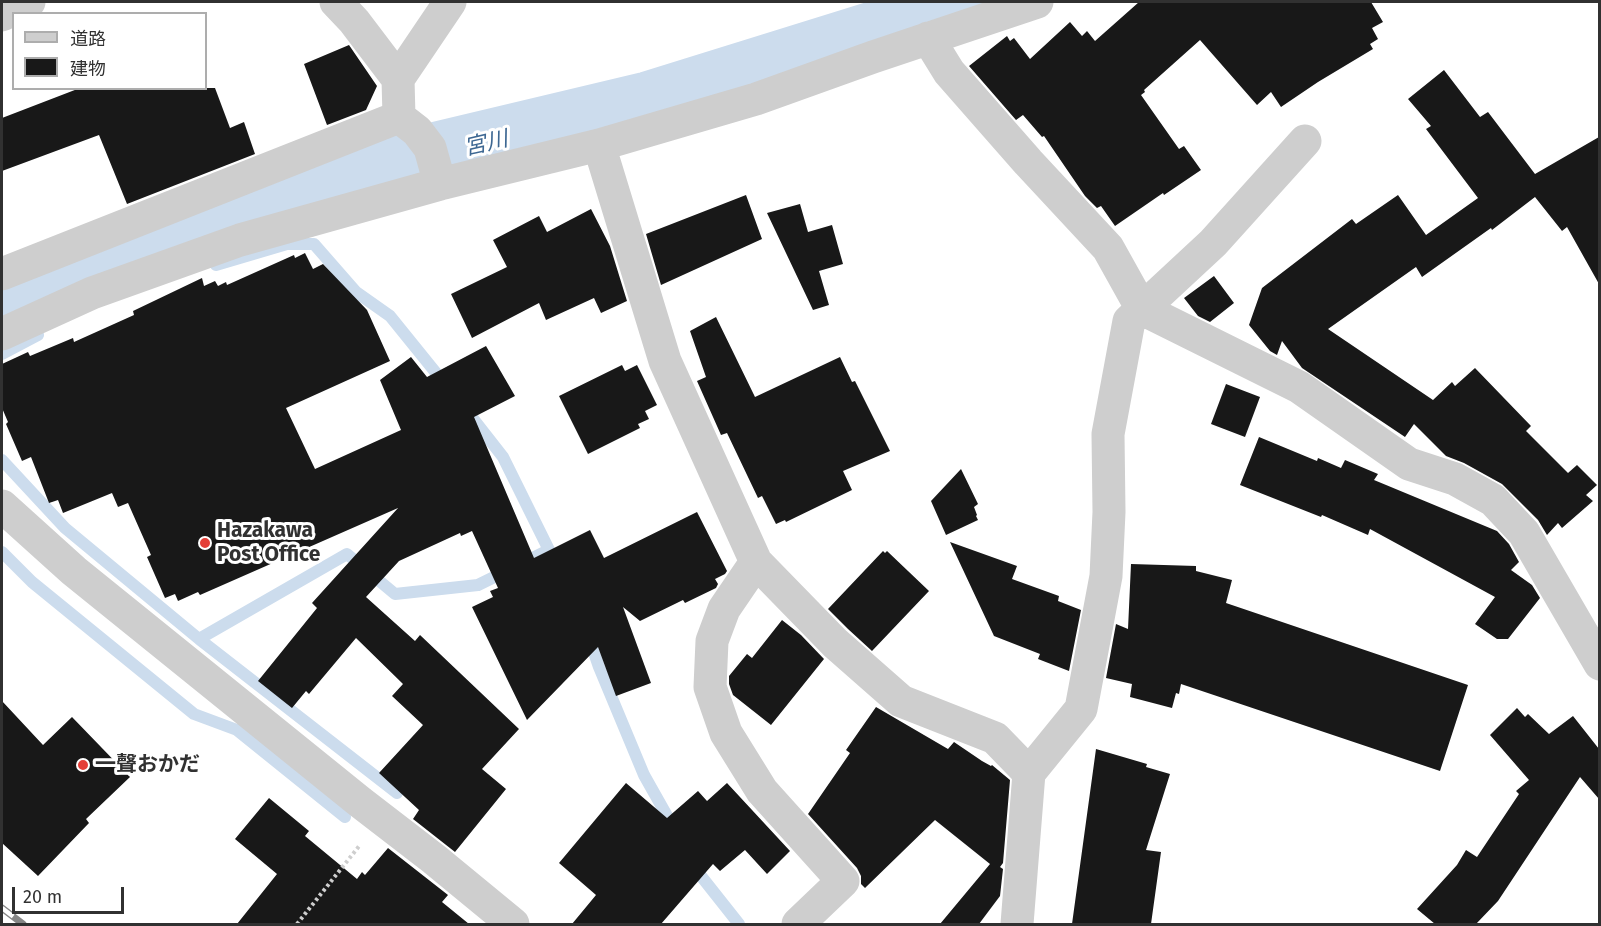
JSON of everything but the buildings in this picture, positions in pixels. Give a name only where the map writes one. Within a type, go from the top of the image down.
[{"type":"street","points":[[2,15],[29,2]]},
{"type":"street","points":[[336,2],[354,21],[398,79]]},
{"type":"street","points":[[399,117],[398,79],[450,2]]},
{"type":"street","points":[[2,334],[93,293],[436,169],[599,145],[756,99],[1037,2]]},
{"type":"street","points":[[928,38],[949,72],[1108,248],[1142,309],[1299,387],[1409,464],[1455,478],[1493,500],[1524,533],[1599,664]]},
{"type":"street","points":[[399,117],[417,131],[436,169]]},
{"type":"street","points":[[2,274],[399,117]]},
{"type":"street","points":[[1017,924],[1029,773],[1081,708],[1106,576],[1109,512],[1108,434],[1129,321],[1213,243],[1305,141]]},
{"type":"street","points":[[599,145],[665,361],[756,562],[835,643],[901,701],[995,738],[1029,773]]},
{"type":"street","points":[[2,506],[74,571],[513,924]]},
{"type":"street","points":[[756,562],[724,609],[712,641],[710,687],[726,733],[762,791],[843,881],[798,924]]},
{"type":"path","points":[[297,924],[365,839],[354,827],[360,802]]},
{"type":"waterway","name":"宮川","points":[[2,304],[233,212],[419,160],[650,105],[978,2]]},
{"type":"waterway","points":[[216,265],[287,244],[314,244],[356,292],[390,316],[445,384]]},
{"type":"waterway","points":[[2,354],[38,335]]},
{"type":"waterway","points":[[199,639],[347,554],[395,594],[478,585],[549,550],[503,457],[467,411]]},
{"type":"waterway","points":[[2,460],[65,528],[199,639],[397,793]]},
{"type":"waterway","points":[[2,552],[32,582],[194,714],[237,730],[345,817]]},
{"type":"waterway","points":[[589,638],[644,775],[675,830]]},
{"type":"waterway","points":[[694,863],[701,876],[739,924]]},
{"type":"railway","points":[[2,908],[23,924]]},
{"type":"place","name":"Hazakawa Post Office","points":[[205,543]]},
{"type":"place","name":"一聲おかだ","points":[[83,765]]}]
